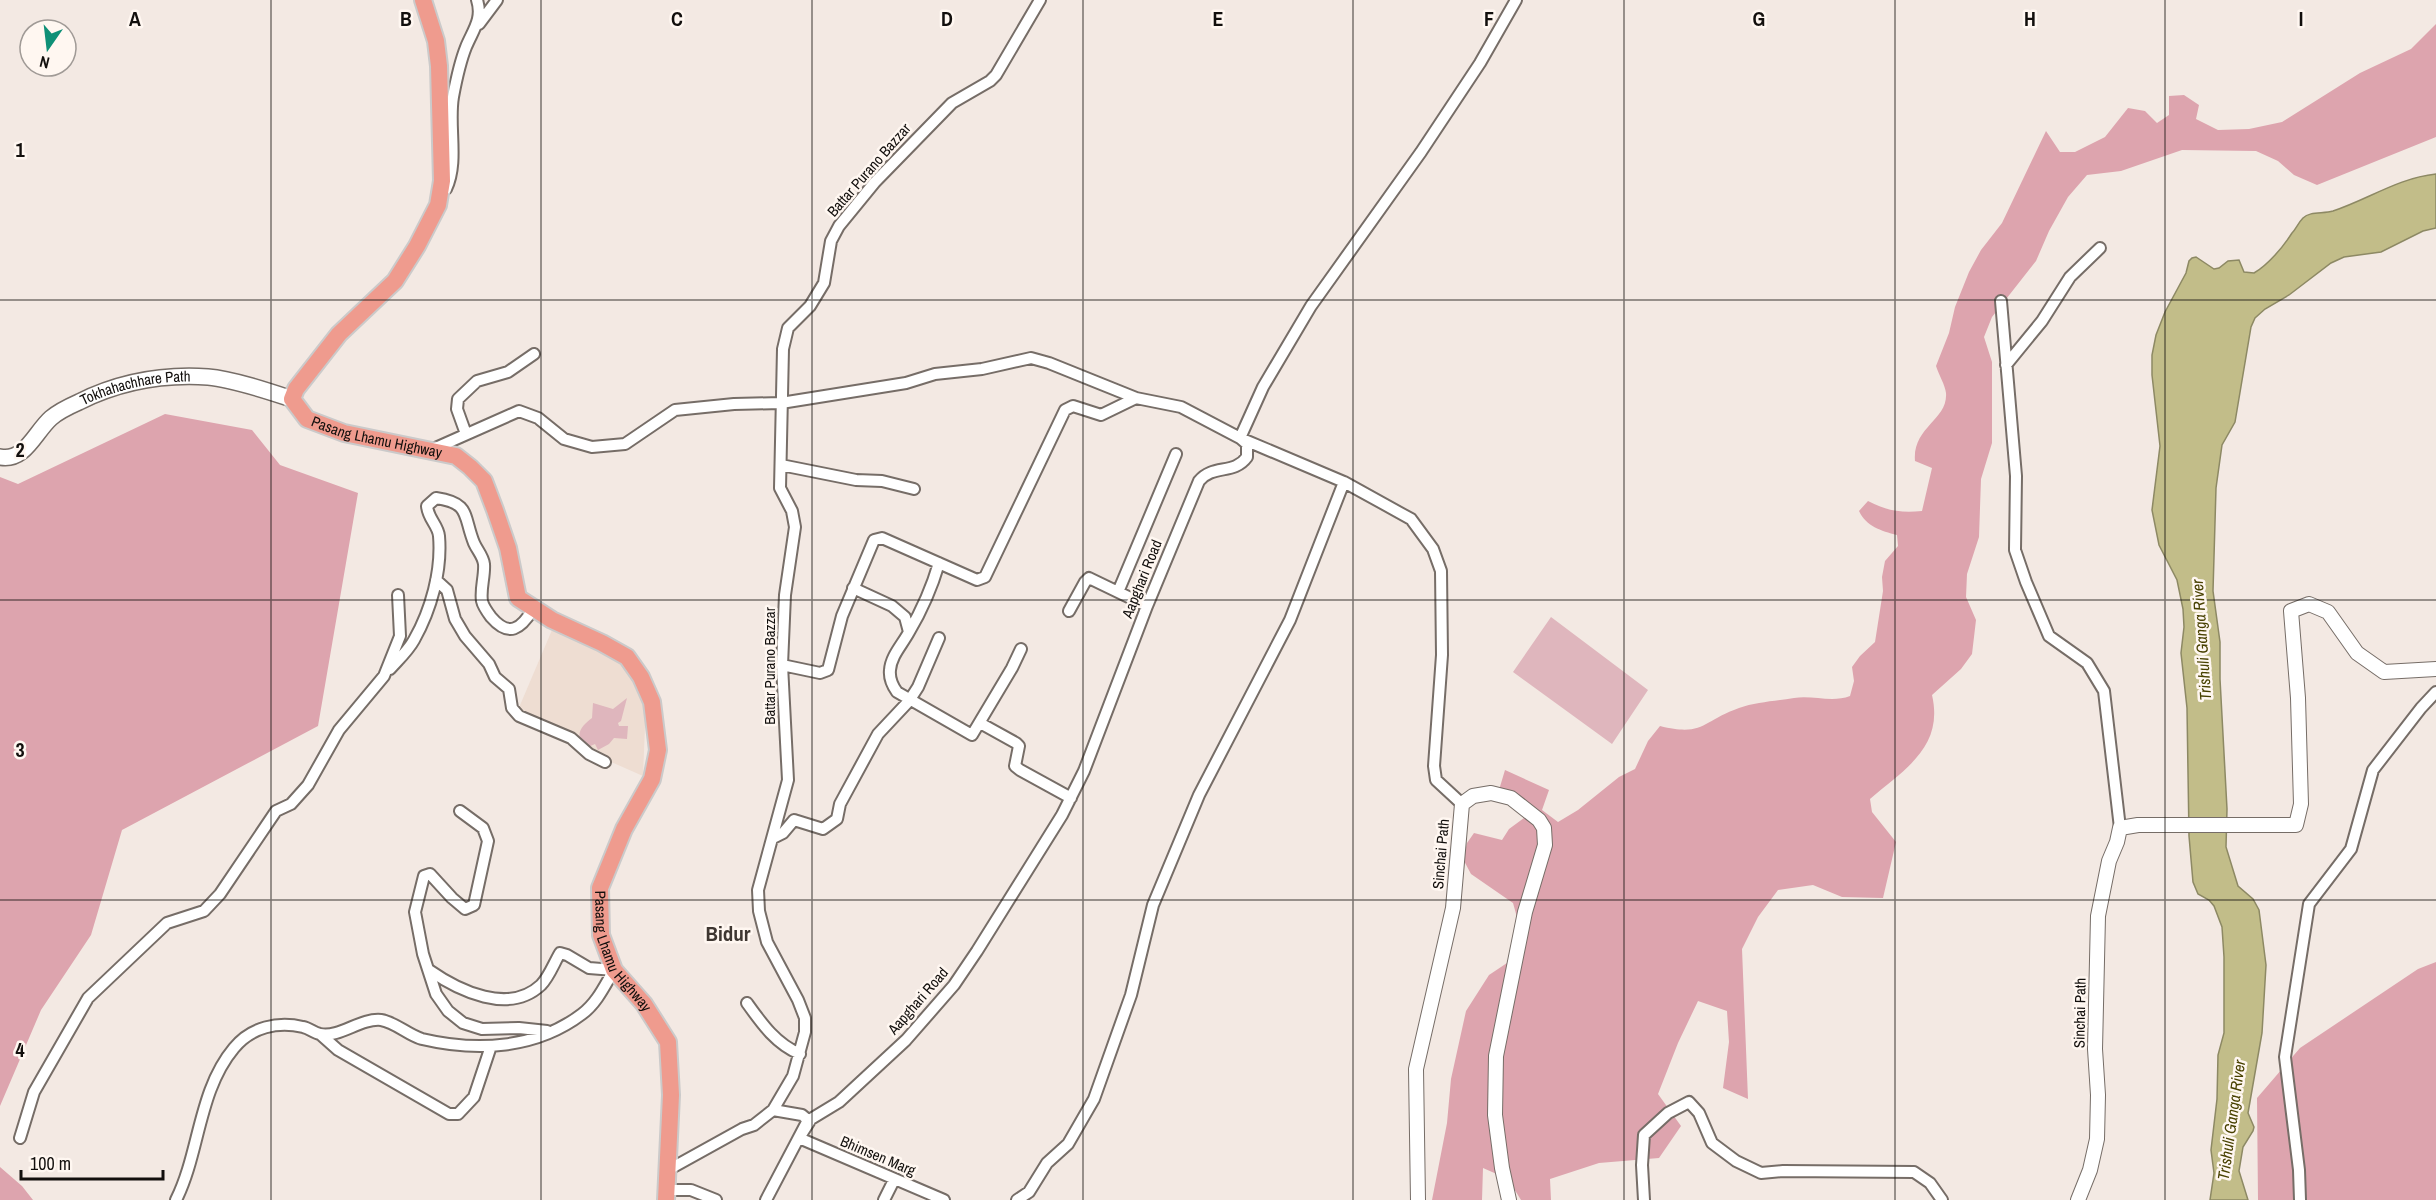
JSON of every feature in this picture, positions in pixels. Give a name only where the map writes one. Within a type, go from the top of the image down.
[{"type":"main road","points":[[292,399],[296,389],[339,334],[395,281],[417,246],[438,205],[442,181],[439,66],[436,40],[423,0]]},
{"type":"main road","name":"Tokhahachhare Path","points":[[0,457],[6,458],[20,454],[52,417],[80,401],[123,385],[152,379],[209,377],[292,399]]},
{"type":"main road","name":"Pasang Lhamu Highway","points":[[292,399],[307,419],[344,433],[456,456],[484,482],[508,548],[518,598],[533,609],[627,657],[641,676],[652,702],[658,750],[652,779],[624,830],[600,888],[601,935],[614,970],[644,1004],[668,1042],[671,1095],[667,1195]]},
{"type":"street","points":[[477,0],[478,25]]},
{"type":"street","points":[[438,205],[449,182],[453,98],[465,48],[478,25],[497,0]]},
{"type":"street","name":"Battar Purano Bazzar","points":[[669,1170],[742,1129],[754,1125],[772,1110],[793,1076],[800,1054],[805,1018],[767,942],[759,911],[758,890],[788,780],[782,665],[785,595],[795,527],[792,511],[780,488],[782,356],[788,328],[810,306],[824,283],[831,241],[839,226],[875,182],[952,103],[990,81],[996,75],[1040,0]]},
{"type":"street","points":[[1240,438],[1263,387],[1311,306],[1481,62],[1516,0]]},
{"type":"street","points":[[2006,365],[2042,321],[2070,277],[2100,248]]},
{"type":"street","points":[[2001,301],[2016,476],[2015,550],[2049,636],[2087,663],[2104,691],[2120,828],[2138,825],[2296,825],[2301,804],[2298,698],[2291,611],[2309,604],[2328,612],[2357,653],[2384,672],[2436,669]]},
{"type":"street","points":[[466,434],[457,410],[458,399],[477,381],[508,372],[534,354]]},
{"type":"street","points":[[431,450],[519,411],[538,418],[564,439],[592,447],[625,444],[675,410],[734,404],[781,403],[906,383],[936,374],[982,369],[1031,358],[1136,398],[1181,407],[1240,438],[1344,482],[1411,519],[1433,549],[1441,571],[1442,680],[1434,766],[1436,780],[1462,804]]},
{"type":"street","points":[[782,665],[825,673],[853,588],[874,540],[882,537],[977,580],[985,577],[1065,410],[1072,406],[1101,415],[1136,398]]},
{"type":"street","name":"Aapghari Road","points":[[766,1200],[811,1119],[839,1102],[906,1040],[954,985],[977,951],[1071,798],[1084,771],[1147,606],[1199,481],[1209,472],[1237,466],[1247,456],[1247,444],[1240,438]]},
{"type":"street","points":[[1118,592],[1176,454]]},
{"type":"street","points":[[781,465],[856,480],[882,481],[914,489]]},
{"type":"street","points":[[1017,1200],[1029,1192],[1047,1163],[1068,1144],[1094,1099],[1131,995],[1153,905],[1199,795],[1290,620],[1344,482]]},
{"type":"street","points":[[20,1138],[34,1092],[88,998],[167,923],[204,911],[220,894],[276,811],[291,804],[308,785],[339,730],[413,642],[429,608],[436,580],[439,536],[428,516],[427,506],[436,498],[454,501],[465,514],[474,543],[484,562],[482,602],[489,615],[500,627],[513,629],[524,624],[533,609]]},
{"type":"street","points":[[939,563],[933,586],[892,660],[889,671],[890,681],[897,692],[909,701],[972,735],[1021,649]]},
{"type":"street","points":[[1069,612],[1089,578],[1147,606]]},
{"type":"street","points":[[436,580],[447,590],[455,619],[465,636],[489,664],[495,677],[509,689],[512,708],[519,716],[571,738],[590,754],[605,762]]},
{"type":"street","points":[[853,588],[892,606],[905,617],[909,632]]},
{"type":"street","points":[[384,676],[400,636],[398,595]]},
{"type":"street","points":[[773,838],[783,834],[794,820],[823,829],[837,819],[840,804],[878,734],[909,701],[939,638]]},
{"type":"street","points":[[2300,1200],[2299,1170],[2285,1057],[2309,904],[2351,849],[2373,770],[2436,692]]},
{"type":"street","points":[[980,723],[1019,746],[1015,766],[1071,798]]},
{"type":"street","name":"Sinchai Path","points":[[1418,1200],[1416,1069],[1453,908],[1462,804],[1473,796],[1491,793],[1511,798],[1539,820],[1544,828],[1545,845],[1525,912],[1496,1056],[1495,1115],[1509,1200]]},
{"type":"street","points":[[460,811],[483,828],[488,841],[474,905],[465,909],[430,874],[424,876],[416,912],[436,994],[448,1011],[463,1023],[483,1029],[519,1028],[550,1032]]},
{"type":"street","name":"Sinchai Path","points":[[2079,1200],[2090,1170],[2097,1139],[2098,1095],[2095,1049],[2098,916],[2106,872],[2120,828]]},
{"type":"street","points":[[320,1034],[330,1034],[372,1020],[383,1020],[416,1037],[441,1043],[469,1047],[523,1042],[550,1032],[583,1014],[596,1000],[614,970],[589,968],[560,952],[543,983],[530,994],[514,999],[488,997],[463,990],[429,970]]},
{"type":"street","points":[[747,1003],[766,1030],[800,1054]]},
{"type":"street","points":[[176,1200],[186,1179],[214,1082],[234,1048],[254,1031],[281,1023],[305,1027],[320,1034],[338,1050],[449,1114],[458,1114],[474,1097],[491,1046]]},
{"type":"street","points":[[1644,1200],[1642,1165],[1644,1135],[1668,1113],[1689,1102],[1699,1113],[1712,1143],[1736,1161],[1761,1173],[1784,1171],[1914,1172],[1929,1183],[1942,1200]]},
{"type":"street","points":[[772,1110],[802,1115],[808,1120],[800,1138]]},
{"type":"street","name":"Bhimsen Marg","points":[[800,1138],[944,1200]]},
{"type":"street","points":[[884,1200],[894,1180]]},
{"type":"street","points":[[667,1195],[691,1190],[717,1200]]},
{"type":"shaded area","points":[[2436,24],[2436,137],[2317,185],[2294,175],[2278,161],[2256,151],[2182,150],[2121,171],[2087,175],[2068,197],[2036,261],[1992,317],[1984,337],[1992,362],[1992,443],[1981,479],[1979,537],[1967,574],[1966,597],[1976,620],[1972,654],[1961,669],[1932,695],[1934,713],[1932,729],[1919,755],[1870,799],[1872,812],[1896,842],[1883,898],[1842,897],[1813,885],[1778,890],[1758,917],[1742,949],[1748,1099],[1723,1088],[1729,1042],[1727,1011],[1698,1001],[1658,1094],[1681,1126],[1659,1158],[1599,1163],[1550,1179],[1551,1200],[1521,1200],[1508,1179],[1483,1168],[1482,1200],[1432,1200],[1447,1123],[1451,1079],[1466,1011],[1489,975],[1513,959],[1520,928],[1513,903],[1471,874],[1463,859],[1467,843],[1474,833],[1502,840],[1509,829],[1524,818],[1499,790],[1505,770],[1549,790],[1542,810],[1558,822],[1578,810],[1619,777],[1635,769],[1648,741],[1660,726],[1695,729],[1752,704],[1801,697],[1836,699],[1850,696],[1854,681],[1852,667],[1875,642],[1885,561],[1898,546],[1897,535],[1870,524],[1859,511],[1868,501],[1894,510],[1922,511],[1932,468],[1915,461],[1916,449],[1919,440],[1942,410],[1945,402],[1946,393],[1936,366],[1949,333],[1955,307],[1969,272],[1981,250],[2002,223],[2046,131],[2060,152],[2075,152],[2105,137],[2128,108],[2145,111],[2157,123],[2169,115],[2169,96],[2184,95],[2199,105],[2196,119],[2218,130],[2249,129],[2282,122],[2360,73],[2411,49]]},
{"type":"shaded area","points":[[165,414],[252,430],[280,465],[358,493],[318,726],[122,830],[91,935],[41,1010],[0,1106],[0,477],[18,484]]},
{"type":"shaded area","points":[[1551,617],[1648,690],[1612,744],[1513,672]]},
{"type":"shaded area","points":[[552,630],[623,659],[646,702],[643,776],[534,728],[515,717]]},
{"type":"shaded area","points":[[627,698],[621,721],[618,723],[619,726],[628,726],[627,739],[614,738],[598,750],[595,744],[588,747],[586,742],[581,742],[579,734],[592,718],[593,703],[613,709]]},
{"type":"shaded area","points":[[2436,962],[2436,1200],[2258,1200],[2257,1098],[2300,1048],[2418,969]]},
{"type":"shaded area","points":[[0,1167],[22,1186],[33,1200],[0,1200]]},
{"type":"water","name":"Trishuli Ganga River","points":[[2436,174],[2436,228],[2423,231],[2381,252],[2344,257],[2331,263],[2255,318],[2251,327],[2235,422],[2222,445],[2216,488],[2213,591],[2220,642],[2227,809],[2226,847],[2238,886],[2253,899],[2259,910],[2266,965],[2262,1033],[2248,1113],[2254,1127],[2243,1147],[2239,1171],[2248,1200],[2210,1200],[2214,1173],[2211,1150],[2217,1099],[2218,1055],[2224,1033],[2224,957],[2222,927],[2214,906],[2198,894],[2193,882],[2189,836],[2187,708],[2181,653],[2184,627],[2183,609],[2177,580],[2159,545],[2152,510],[2160,446],[2152,375],[2152,355],[2156,335],[2192,258],[2196,257],[2214,269],[2228,261],[2239,260],[2244,272],[2254,273],[2275,255],[2306,216],[2333,211],[2396,184]]},
{"type":"district","name":"Bidur","points":[[728,934]]}]
